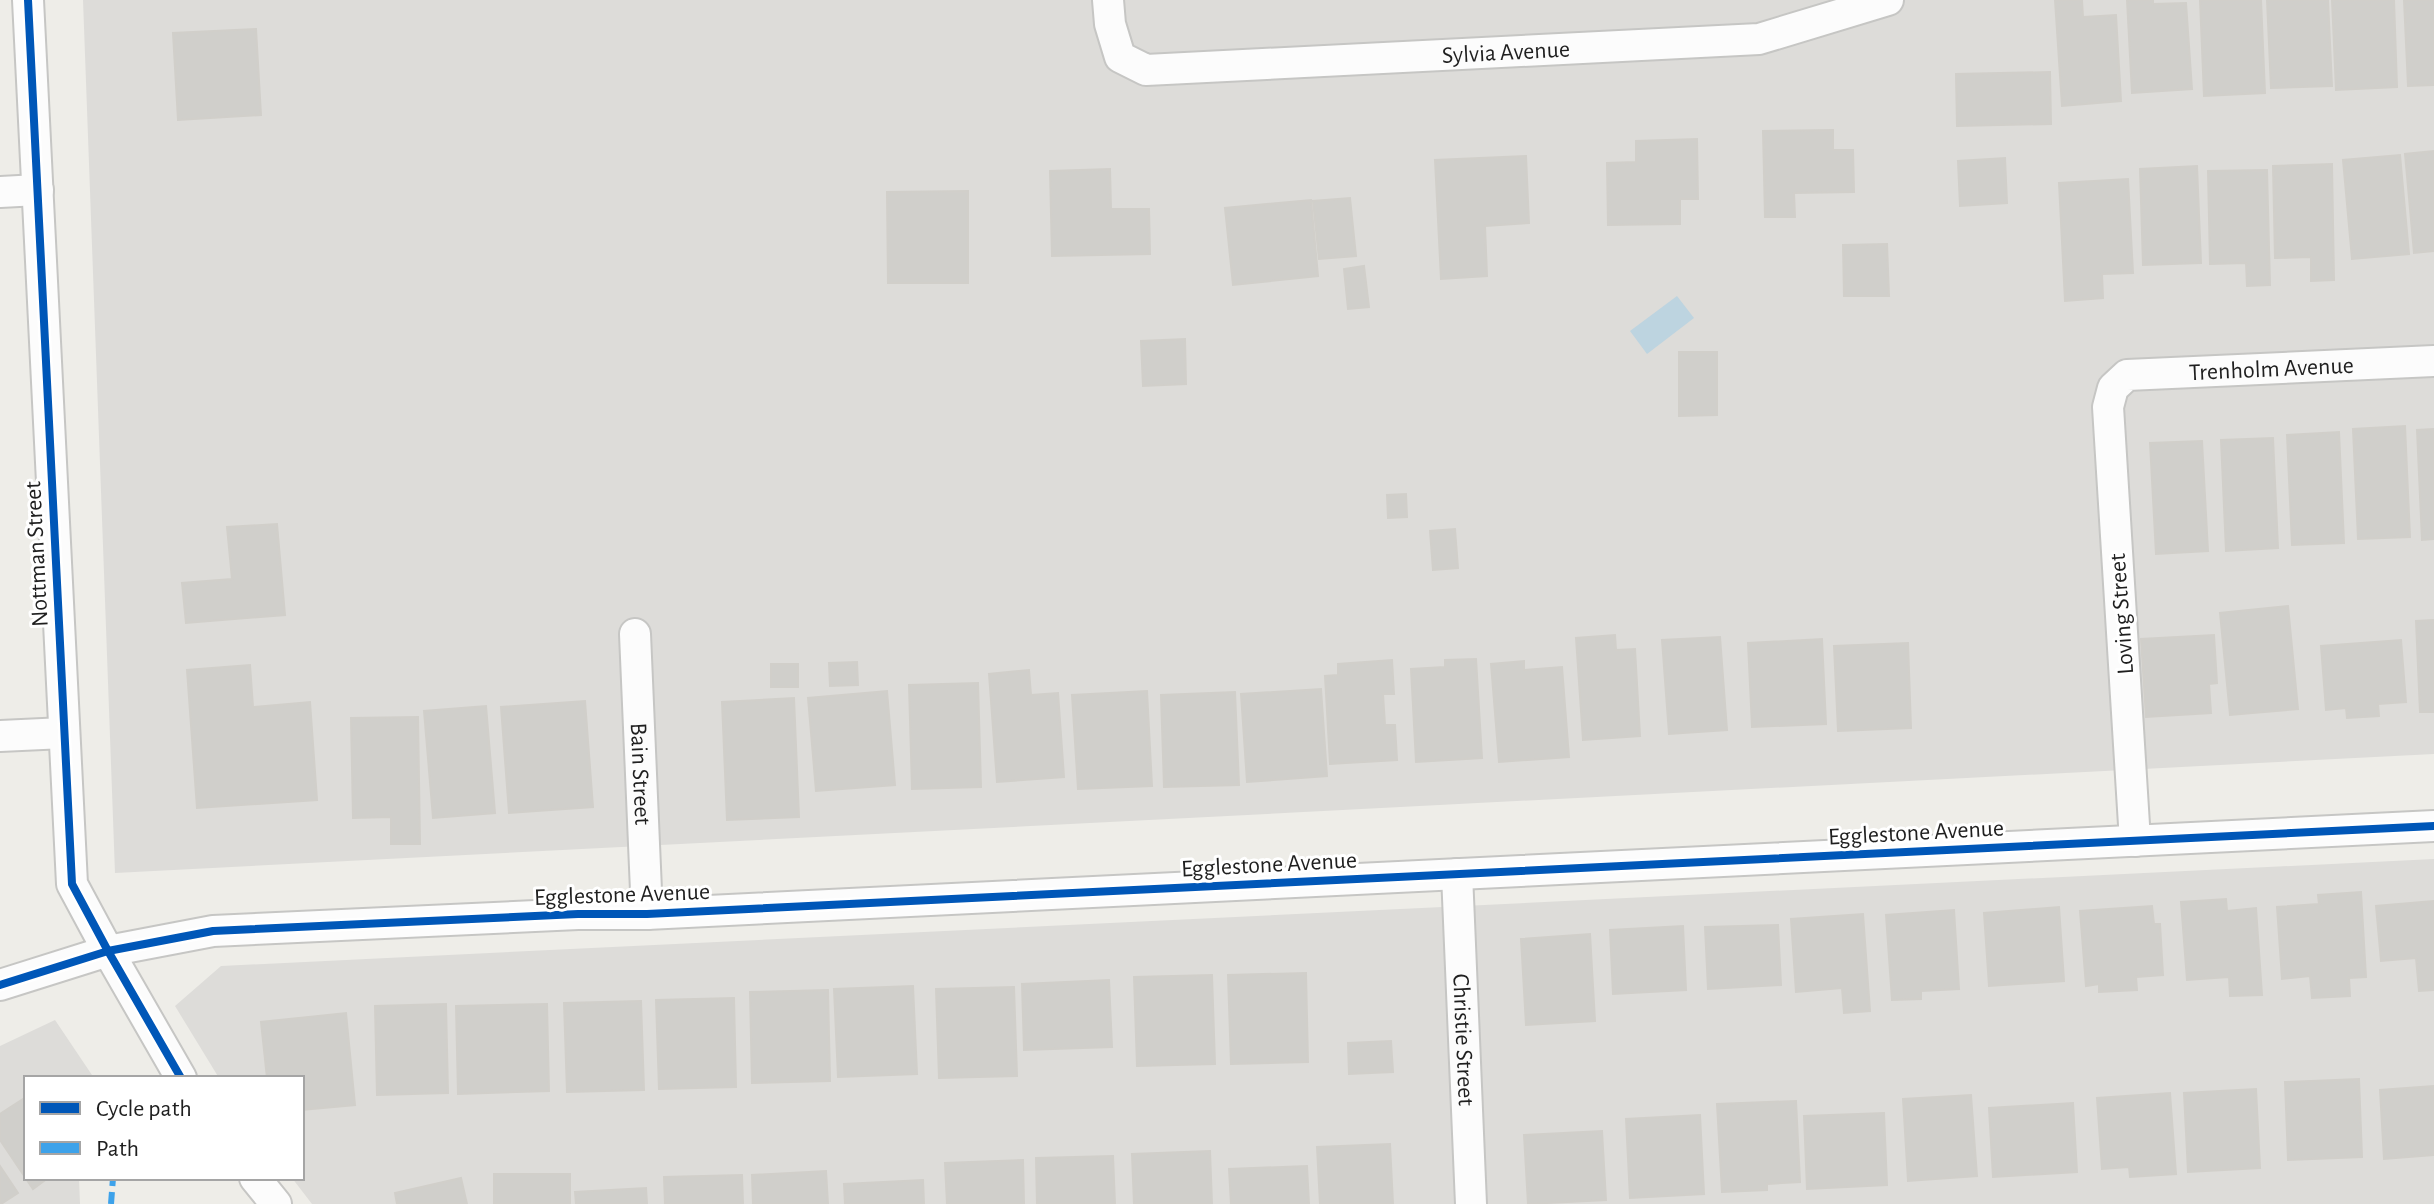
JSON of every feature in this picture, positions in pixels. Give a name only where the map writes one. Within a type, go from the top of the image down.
[{"type":"street","name":"Nottman Street","points":[[28,0],[72,884],[180,1076]]},
{"type":"street","name":"Sylvia Avenue","points":[[1108,0],[1110,24],[1120,57],[1146,70],[1759,39],[1888,0]]},
{"type":"street","points":[[0,192],[38,190]]},
{"type":"street","name":"Trenholm Avenue","points":[[2113,388],[2127,375],[2434,361]]},
{"type":"street","name":"Loving Street","points":[[2113,388],[2108,407],[2135,841]]},
{"type":"street","name":"Bain Street","points":[[635,634],[647,914]]},
{"type":"street","points":[[0,736],[64,733]]},
{"type":"street","name":"Egglestone Avenue","points":[[0,985],[108,951],[213,931],[647,914],[2434,826]]},
{"type":"street","name":"Christie Street","points":[[1457,874],[1471,1204]]},
{"type":"street","points":[[257,1180],[276,1204]]},
{"type":"shaded area","points":[[83,0],[2434,0],[2434,754],[115,873]]},
{"type":"shaded area","points":[[2434,859],[2434,1204],[312,1204],[294,1180],[304,1180],[304,1076],[218,1076],[175,1006],[221,966]]},
{"type":"shaded area","points":[[55,1020],[93,1076],[24,1076],[24,1180],[79,1180],[80,1204],[0,1204],[0,1046]]},
{"type":"water","points":[[1677,296],[1694,318],[1647,354],[1630,331]]},
{"type":"building","points":[[2055,0],[2082,0],[2083,17],[2116,15],[2121,101],[2062,106]]},
{"type":"building","points":[[2127,0],[2153,0],[2153,4],[2186,3],[2192,89],[2132,93]]},
{"type":"building","points":[[2200,0],[2261,0],[2265,93],[2204,96]]},
{"type":"building","points":[[2267,0],[2328,0],[2332,86],[2271,88]]},
{"type":"building","points":[[2332,0],[2394,0],[2397,87],[2336,90]]},
{"type":"building","points":[[2404,0],[2434,0],[2434,85],[2408,86]]},
{"type":"building","points":[[256,29],[261,115],[178,120],[173,33]]},
{"type":"building","points":[[2050,72],[2051,124],[1957,126],[1956,74]]},
{"type":"building","points":[[1833,130],[1833,150],[1853,150],[1854,192],[1794,193],[1795,217],[1765,217],[1763,131]]},
{"type":"building","points":[[1697,139],[1698,199],[1680,199],[1680,224],[1608,225],[1607,163],[1636,162],[1636,141]]},
{"type":"building","points":[[2434,151],[2434,251],[2414,253],[2405,154]]},
{"type":"building","points":[[2400,155],[2409,254],[2352,259],[2343,160]]},
{"type":"building","points":[[1526,156],[1529,223],[1485,226],[1487,276],[1441,279],[1435,160]]},
{"type":"building","points":[[2005,158],[2007,203],[1960,206],[1958,161]]},
{"type":"building","points":[[2332,164],[2334,280],[2311,281],[2311,257],[2275,258],[2273,166]]},
{"type":"building","points":[[2197,166],[2201,263],[2143,265],[2140,169]]},
{"type":"building","points":[[1110,169],[1111,209],[1149,209],[1150,254],[1052,256],[1050,171]]},
{"type":"building","points":[[2267,170],[2270,285],[2247,286],[2246,263],[2210,264],[2208,171]]},
{"type":"building","points":[[2128,179],[2133,273],[2102,274],[2103,298],[2065,301],[2059,183]]},
{"type":"building","points":[[968,191],[968,283],[888,283],[887,192]]},
{"type":"building","points":[[1350,198],[1356,256],[1319,259],[1313,201]]},
{"type":"building","points":[[1311,200],[1318,276],[1233,285],[1225,208]]},
{"type":"building","points":[[1887,244],[1889,296],[1844,296],[1843,245]]},
{"type":"building","points":[[1364,266],[1369,307],[1348,309],[1344,269]]},
{"type":"building","points":[[1185,339],[1186,384],[1143,386],[1141,341]]},
{"type":"building","points":[[1679,352],[1717,352],[1717,415],[1679,416]]},
{"type":"building","points":[[2405,426],[2410,537],[2358,539],[2353,429]]},
{"type":"building","points":[[2434,429],[2434,539],[2422,540],[2417,430]]},
{"type":"building","points":[[2339,432],[2344,543],[2292,545],[2287,435]]},
{"type":"building","points":[[2273,438],[2278,548],[2226,551],[2221,440]]},
{"type":"building","points":[[2202,441],[2208,551],[2156,554],[2150,443]]},
{"type":"building","points":[[1406,494],[1407,517],[1388,518],[1387,495]]},
{"type":"building","points":[[277,524],[285,615],[186,623],[182,583],[232,579],[227,527]]},
{"type":"building","points":[[1455,529],[1458,568],[1433,570],[1430,531]]},
{"type":"building","points":[[2288,606],[2298,709],[2230,715],[2220,613]]},
{"type":"building","points":[[2434,620],[2434,712],[2420,712],[2416,621]]},
{"type":"building","points":[[1615,635],[1616,650],[1635,649],[1640,736],[1583,740],[1576,638]]},
{"type":"building","points":[[2214,635],[2217,683],[2209,684],[2211,713],[2146,717],[2141,639]]},
{"type":"building","points":[[1720,637],[1727,730],[1669,734],[1662,640]]},
{"type":"building","points":[[1822,639],[1826,724],[1752,727],[1748,643]]},
{"type":"building","points":[[2401,640],[2406,702],[2378,704],[2379,716],[2347,718],[2346,708],[2326,710],[2321,646]]},
{"type":"building","points":[[1908,643],[1911,728],[1838,731],[1834,646]]},
{"type":"building","points":[[1476,659],[1482,758],[1416,762],[1411,669],[1445,667],[1445,660]]},
{"type":"building","points":[[1392,660],[1394,694],[1383,694],[1385,725],[1395,725],[1397,760],[1330,764],[1325,676],[1338,675],[1338,664]]},
{"type":"building","points":[[1524,661],[1524,670],[1562,667],[1569,757],[1499,762],[1491,664]]},
{"type":"building","points":[[857,662],[858,685],[830,686],[829,663]]},
{"type":"building","points":[[771,664],[798,664],[798,687],[771,687]]},
{"type":"building","points":[[250,665],[253,707],[310,702],[317,800],[197,808],[187,670]]},
{"type":"building","points":[[1029,670],[1031,695],[1058,693],[1064,777],[997,782],[989,674]]},
{"type":"building","points":[[978,683],[981,787],[912,789],[909,685]]},
{"type":"building","points":[[1321,689],[1327,776],[1247,782],[1241,694]]},
{"type":"building","points":[[887,691],[895,785],[816,791],[808,698]]},
{"type":"building","points":[[1147,691],[1152,786],[1078,789],[1072,695]]},
{"type":"building","points":[[1235,692],[1239,785],[1164,787],[1161,695]]},
{"type":"building","points":[[794,698],[799,817],[727,820],[722,702]]},
{"type":"building","points":[[585,701],[593,807],[509,813],[501,707]]},
{"type":"building","points":[[486,706],[495,813],[433,818],[424,711]]},
{"type":"building","points":[[418,717],[420,844],[391,844],[391,817],[353,818],[351,718]]},
{"type":"building","points":[[2361,892],[2366,977],[2349,978],[2350,996],[2312,998],[2310,976],[2282,979],[2277,907],[2319,904],[2318,895]]},
{"type":"building","points":[[2226,899],[2227,911],[2256,908],[2262,995],[2230,996],[2229,977],[2187,980],[2181,902]]},
{"type":"building","points":[[2434,901],[2434,990],[2419,991],[2416,958],[2381,961],[2376,906]]},
{"type":"building","points":[[2152,906],[2154,924],[2160,924],[2163,975],[2136,977],[2137,990],[2099,992],[2099,984],[2086,986],[2080,911]]},
{"type":"building","points":[[2059,907],[2064,981],[1989,986],[1984,913]]},
{"type":"building","points":[[1954,910],[1959,989],[1921,991],[1921,999],[1892,1000],[1886,915]]},
{"type":"building","points":[[1863,914],[1870,1011],[1844,1013],[1842,988],[1796,992],[1791,919]]},
{"type":"building","points":[[1778,925],[1781,985],[1708,989],[1705,927]]},
{"type":"building","points":[[1683,926],[1686,990],[1613,994],[1610,930]]},
{"type":"building","points":[[1590,934],[1595,1021],[1526,1025],[1521,939]]},
{"type":"building","points":[[1306,973],[1308,1062],[1231,1064],[1228,975]]},
{"type":"building","points":[[1212,975],[1215,1064],[1137,1066],[1134,977]]},
{"type":"building","points":[[1109,980],[1112,1047],[1024,1050],[1022,984]]},
{"type":"building","points":[[913,986],[917,1074],[838,1077],[834,989]]},
{"type":"building","points":[[1014,987],[1017,1076],[939,1078],[936,989]]},
{"type":"building","points":[[828,990],[830,1081],[752,1083],[750,992]]},
{"type":"building","points":[[734,998],[736,1087],[659,1089],[656,1000]]},
{"type":"building","points":[[641,1001],[644,1090],[567,1092],[564,1003]]},
{"type":"building","points":[[446,1004],[448,1093],[377,1095],[375,1006]]},
{"type":"building","points":[[547,1004],[549,1091],[458,1094],[456,1006]]},
{"type":"building","points":[[346,1013],[355,1105],[304,1110],[304,1076],[267,1076],[261,1022]]},
{"type":"building","points":[[1391,1041],[1393,1072],[1349,1074],[1348,1043]]},
{"type":"building","points":[[2359,1079],[2362,1157],[2288,1160],[2285,1082]]},
{"type":"building","points":[[2434,1086],[2434,1155],[2384,1159],[2380,1090]]},
{"type":"building","points":[[2256,1089],[2260,1168],[2188,1172],[2184,1093]]},
{"type":"building","points":[[2170,1093],[2176,1174],[2130,1177],[2129,1167],[2102,1169],[2097,1098]]},
{"type":"building","points":[[1971,1095],[1977,1176],[1908,1181],[1903,1099]]},
{"type":"building","points":[[24,1098],[24,1176],[0,1140],[0,1114]]},
{"type":"building","points":[[1796,1101],[1800,1182],[1767,1184],[1767,1190],[1722,1192],[1717,1104]]},
{"type":"building","points":[[2073,1103],[2077,1172],[1993,1177],[1989,1108]]},
{"type":"building","points":[[1884,1113],[1887,1185],[1807,1189],[1804,1116]]},
{"type":"building","points":[[1700,1115],[1704,1194],[1630,1198],[1626,1119]]},
{"type":"building","points":[[1602,1131],[1606,1200],[1528,1204],[1524,1135]]},
{"type":"building","points":[[1390,1144],[1393,1204],[1320,1204],[1317,1147]]},
{"type":"building","points":[[1210,1151],[1212,1204],[1134,1204],[1132,1154]]},
{"type":"building","points":[[1113,1156],[1115,1204],[1037,1204],[1036,1158]]},
{"type":"building","points":[[1023,1160],[1024,1204],[947,1204],[945,1163]]},
{"type":"building","points":[[0,1166],[18,1193],[1,1204],[0,1204]]},
{"type":"building","points":[[1307,1166],[1309,1204],[1231,1204],[1229,1169]]},
{"type":"building","points":[[826,1171],[828,1204],[753,1204],[752,1175]]},
{"type":"building","points":[[494,1174],[570,1174],[570,1204],[494,1204]]},
{"type":"building","points":[[742,1175],[743,1204],[665,1204],[664,1177]]},
{"type":"building","points":[[461,1178],[467,1204],[397,1204],[395,1193]]},
{"type":"building","points":[[27,1180],[45,1180],[33,1189]]},
{"type":"building","points":[[923,1180],[924,1204],[845,1204],[844,1184]]},
{"type":"building","points":[[646,1188],[647,1204],[576,1204],[575,1192]]},
{"type":"marked path","points":[[111,1204],[113,1180]]},
{"type":"cycle path","points":[[28,0],[72,884],[180,1076]]},
{"type":"cycle path","points":[[0,985],[108,951],[213,931],[578,914],[647,914],[2434,826]]}]
